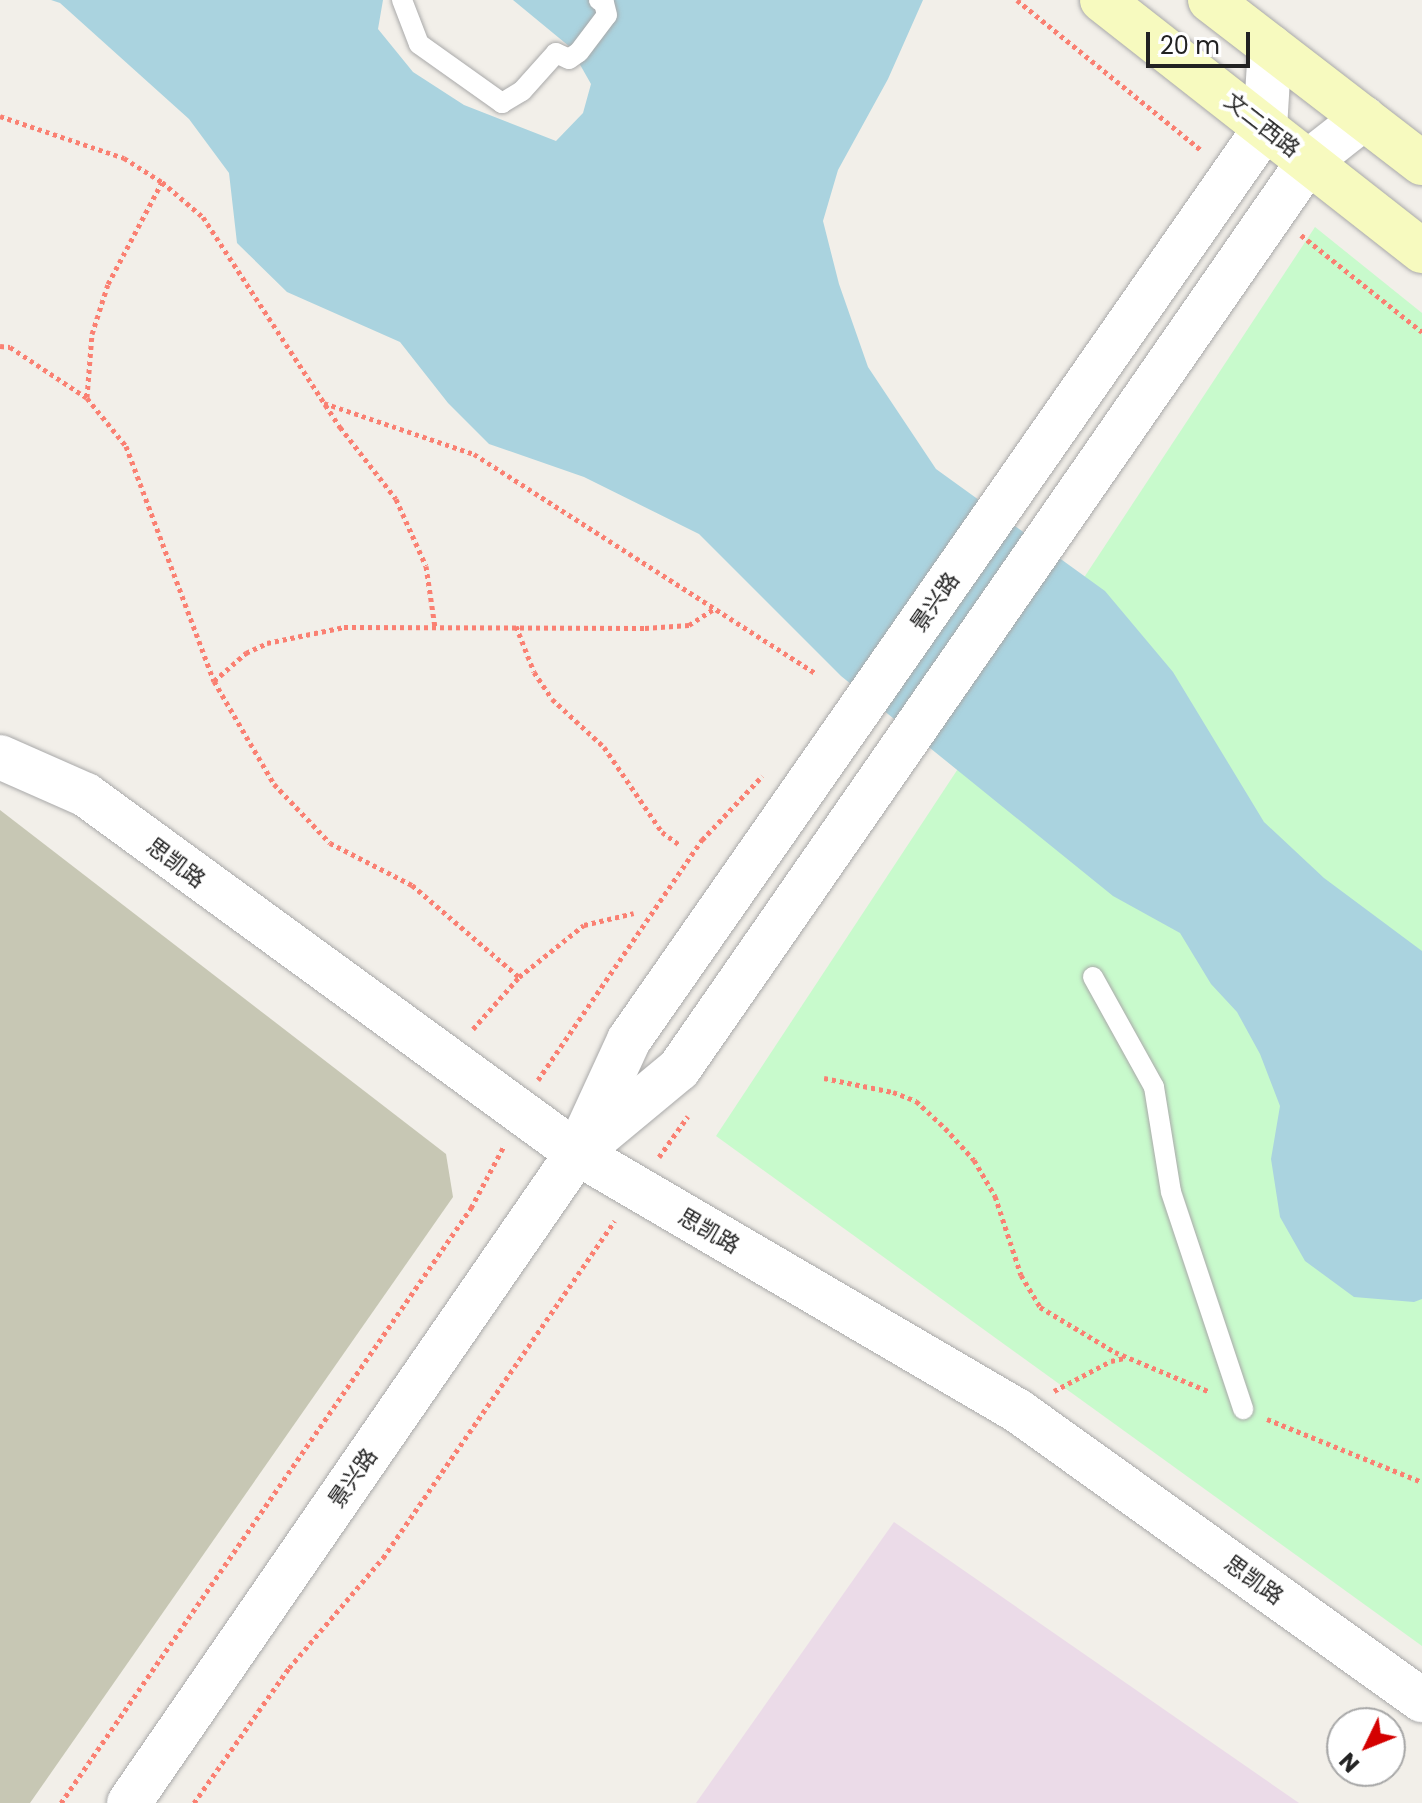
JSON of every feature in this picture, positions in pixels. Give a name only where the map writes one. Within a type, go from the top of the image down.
[{"type":"main road","name":"文二西路","points":[[1102,0],[1422,251]]},
{"type":"main road","points":[[1210,0],[1422,163]]},
{"type":"street","points":[[1265,128],[1270,46]]},
{"type":"street","name":"景兴路","points":[[577,1153],[679,1069],[1308,162],[1364,118]]},
{"type":"street","name":"景兴路","points":[[129,1803],[577,1153],[629,1040],[786,780],[1101,363],[1265,128]]},
{"type":"street","name":"思凯路","points":[[0,757],[86,795],[577,1153],[1018,1411],[1422,1700]]},
{"type":"lane","points":[[402,0],[419,44],[502,103],[522,91],[556,53],[569,59],[579,52],[607,15],[599,0]]},
{"type":"lane","points":[[1093,977],[1154,1087],[1171,1192],[1243,1409]]},
{"type":"path","points":[[0,116],[124,158],[162,182],[203,217],[227,249],[324,403],[396,499],[426,566],[435,627]]},
{"type":"path","points":[[87,398],[92,334],[108,284],[162,182]]},
{"type":"path","points":[[0,346],[10,347],[87,398],[126,446],[214,681],[274,784],[330,843],[412,885],[519,977]]},
{"type":"path","points":[[324,403],[474,454],[817,674]]},
{"type":"path","points":[[214,681],[246,653],[267,643],[344,627],[645,628],[689,625],[715,608]]},
{"type":"path","points":[[516,626],[534,672],[552,699],[604,747],[662,832],[680,845]]},
{"type":"path","points":[[61,1803],[471,1208],[542,1072],[702,840],[786,780]]},
{"type":"path","points":[[446,1060],[519,977],[584,925],[634,913]]},
{"type":"path","points":[[824,1078],[893,1092],[916,1101],[945,1128],[974,1160],[995,1196],[1021,1275],[1040,1307],[1127,1357],[1186,1379],[1243,1409],[1422,1482]]},
{"type":"path","points":[[194,1803],[289,1668],[383,1558],[691,1111]]},
{"type":"path","points":[[1018,1411],[1111,1361],[1127,1357]]},
{"type":"shaded area","points":[[0,810],[446,1154],[453,1197],[30,1803],[0,1803]]},
{"type":"shaded area","points":[[894,1522],[1299,1803],[696,1803]]},
{"type":"green space","points":[[1315,227],[1422,313],[1422,1646],[716,1136]]},
{"type":"water","points":[[51,0],[383,0],[378,29],[413,72],[464,105],[556,141],[583,113],[591,84],[570,47],[513,0],[923,0],[888,79],[838,170],[823,221],[839,284],[868,367],[936,469],[1105,591],[1173,672],[1264,822],[1324,878],[1422,951],[1422,1299],[1414,1302],[1354,1297],[1305,1261],[1280,1217],[1271,1159],[1280,1106],[1260,1054],[1237,1012],[1211,984],[1180,933],[1113,896],[841,676],[699,534],[584,477],[489,444],[448,403],[400,342],[287,292],[237,243],[229,173],[189,119],[60,3]]}]
